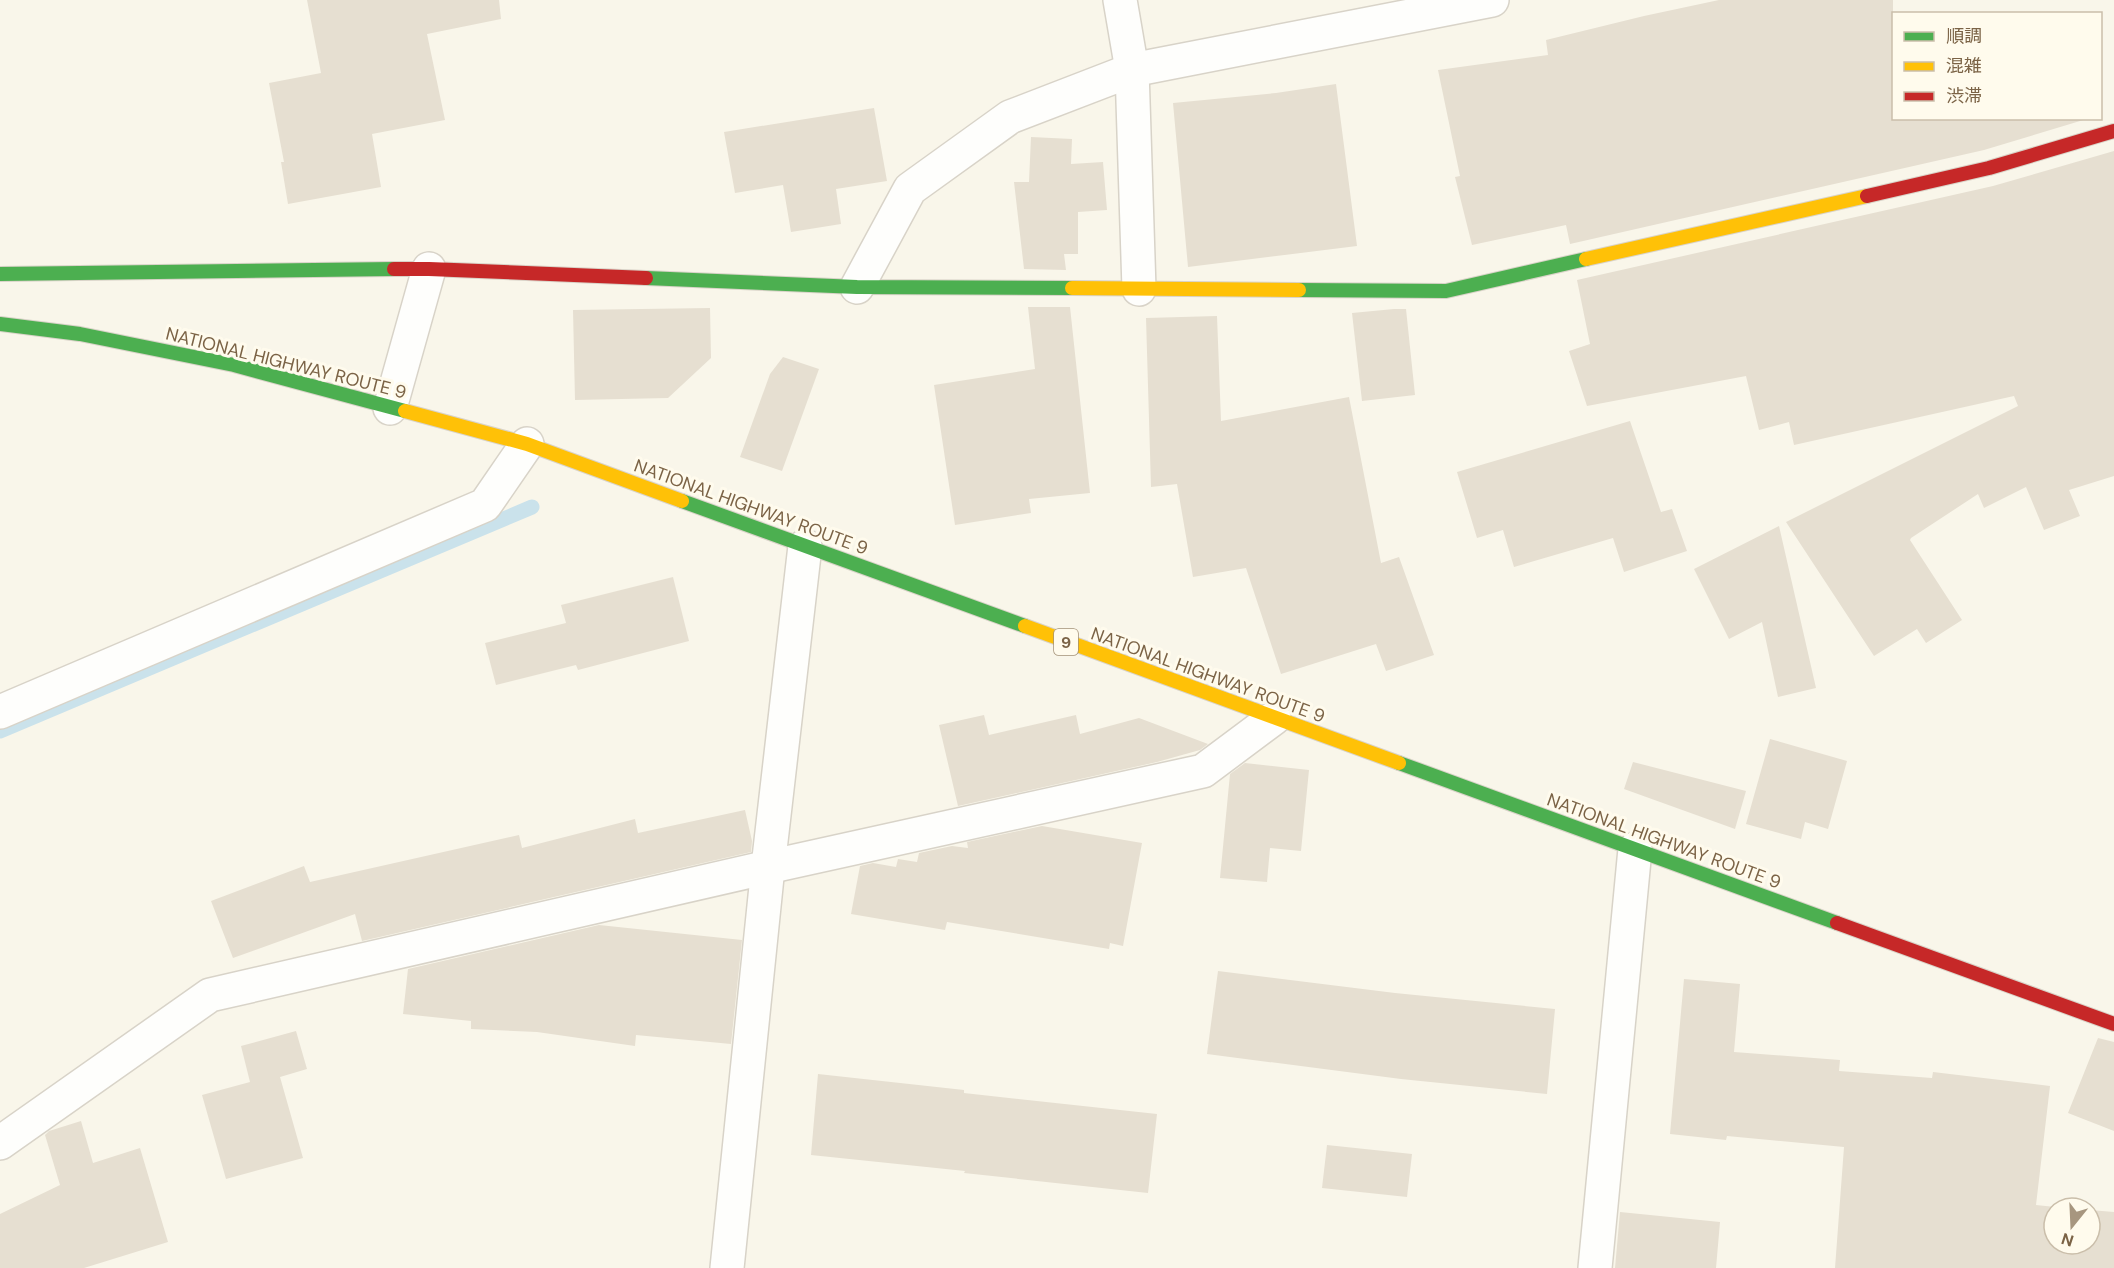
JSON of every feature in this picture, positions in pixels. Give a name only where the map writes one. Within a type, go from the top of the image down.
[{"type":"main road","points":[[0,274],[429,269],[857,286],[1446,291],[1989,168],[2114,131]]},
{"type":"main road","name":"NATIONAL HIGHWAY ROUTE 9","points":[[0,324],[80,334],[234,365],[527,444],[2114,1024]]},
{"type":"street","points":[[1120,0],[1132,70],[1139,289]]},
{"type":"street","points":[[857,286],[910,189],[1010,117],[1132,70],[1492,0]]},
{"type":"street","points":[[390,408],[429,269]]},
{"type":"street","points":[[0,712],[485,505],[527,444]]},
{"type":"street","points":[[727,1268],[768,867],[805,546]]},
{"type":"street","points":[[0,1143],[210,995],[768,867],[1203,771],[1274,718]]},
{"type":"street","points":[[1595,1268],[1635,849]]},
{"type":"building","points":[[307,0],[499,0],[501,19],[427,34],[445,120],[372,134],[381,187],[288,204],[281,162],[284,162],[269,83],[321,73]]},
{"type":"building","points":[[1719,0],[1893,0],[1892,120],[2083,120],[1984,150],[1570,244],[1566,225],[1472,245],[1455,177],[1460,176],[1438,70],[1548,55],[1546,40]]},
{"type":"building","points":[[1336,84],[1357,246],[1188,267],[1173,103],[1276,93]]},
{"type":"building","points":[[874,108],[887,181],[836,189],[841,224],[791,232],[783,185],[735,193],[724,132]]},
{"type":"building","points":[[1031,137],[1072,139],[1071,164],[1103,162],[1107,210],[1078,212],[1078,254],[1064,254],[1066,270],[1024,269],[1014,182],[1029,182]]},
{"type":"building","points":[[2114,151],[2114,476],[2069,490],[2080,516],[2044,530],[2026,487],[1984,508],[1978,494],[1911,538],[1910,540],[1962,620],[1926,643],[1917,629],[1874,656],[1786,522],[2018,406],[2014,396],[1794,445],[1789,422],[1759,430],[1746,376],[1587,406],[1569,351],[1590,344],[1577,280],[1993,186]]},
{"type":"building","points":[[1028,307],[1070,307],[1090,493],[1029,499],[1031,513],[955,525],[934,385],[1035,369]]},
{"type":"building","points":[[710,308],[711,358],[668,398],[575,400],[573,310]]},
{"type":"building","points":[[1406,309],[1415,395],[1362,401],[1352,313]]},
{"type":"building","points":[[1217,316],[1221,421],[1349,397],[1381,563],[1399,557],[1434,655],[1386,671],[1376,644],[1281,674],[1246,568],[1193,577],[1177,484],[1151,487],[1146,318]]},
{"type":"building","points":[[783,357],[819,369],[782,471],[740,457],[770,374]]},
{"type":"building","points":[[1630,421],[1661,512],[1672,509],[1687,551],[1624,572],[1613,538],[1514,567],[1503,530],[1477,538],[1457,472]]},
{"type":"building","points":[[1779,526],[1816,688],[1778,697],[1762,622],[1729,639],[1694,569]]},
{"type":"building","points":[[673,577],[689,641],[578,670],[576,665],[496,685],[485,643],[566,623],[561,605]]},
{"type":"building","points":[[984,715],[989,735],[1076,715],[1080,734],[1139,718],[1208,744],[1200,750],[1157,762],[958,806],[939,725]]},
{"type":"building","points":[[1770,739],[1847,761],[1828,829],[1805,822],[1801,839],[1746,824]]},
{"type":"building","points":[[1633,762],[1746,791],[1735,829],[1624,789]]},
{"type":"building","points":[[1245,763],[1309,770],[1301,851],[1270,848],[1267,882],[1220,878],[1230,774]]},
{"type":"building","points":[[745,810],[752,841],[751,852],[362,941],[355,914],[233,958],[211,901],[304,866],[310,882],[519,835],[522,848],[635,819],[638,833]]},
{"type":"building","points":[[1042,826],[1142,843],[1123,946],[1110,943],[1109,949],[947,922],[945,930],[851,914],[860,866],[873,863],[896,867],[898,859],[917,862],[919,853],[952,846],[968,848],[967,842]]},
{"type":"building","points":[[599,925],[742,940],[731,1044],[636,1035],[635,1046],[537,1032],[471,1029],[471,1021],[403,1014],[408,969]]},
{"type":"building","points":[[1218,971],[1395,993],[1555,1009],[1547,1094],[1401,1079],[1207,1054]]},
{"type":"building","points":[[1684,979],[1740,984],[1734,1052],[1840,1060],[1839,1071],[1932,1078],[1933,1072],[2050,1086],[2036,1205],[2042,1206],[2042,1256],[2102,1256],[2102,1211],[2114,1212],[2114,1268],[1835,1268],[1844,1147],[1727,1136],[1726,1140],[1670,1134]]},
{"type":"building","points":[[296,1031],[307,1069],[280,1077],[303,1158],[226,1179],[202,1095],[250,1082],[241,1046]]},
{"type":"building","points":[[2098,1038],[2114,1042],[2114,1131],[2068,1113]]},
{"type":"building","points":[[818,1074],[1157,1114],[1148,1193],[811,1155]]},
{"type":"building","points":[[81,1121],[93,1163],[140,1148],[168,1242],[84,1268],[0,1268],[0,1214],[60,1185],[45,1135],[49,1131]]},
{"type":"building","points":[[1327,1145],[1412,1154],[1407,1197],[1322,1188]]},
{"type":"building","points":[[1620,1212],[1720,1222],[1716,1268],[1615,1268]]},
{"type":"waterway","points":[[0,731],[532,507]]},
{"type":"traffic: fast","points":[[1299,290],[1446,291],[1586,259]]},
{"type":"traffic: fast","points":[[0,274],[394,269]]},
{"type":"traffic: fast","points":[[646,278],[857,287],[1072,288]]},
{"type":"traffic: fast","points":[[0,324],[80,334],[234,365],[405,411]]},
{"type":"traffic: fast","points":[[682,501],[1025,626]]},
{"type":"traffic: fast","points":[[1399,763],[1837,923]]},
{"type":"traffic: slow","points":[[1586,259],[1867,196]]},
{"type":"traffic: slow","points":[[1072,288],[1299,290]]},
{"type":"traffic: slow","points":[[405,411],[527,444],[682,501]]},
{"type":"traffic: slow","points":[[1025,626],[1399,763]]},
{"type":"traffic: jam","points":[[1867,196],[1989,168],[2114,131]]},
{"type":"traffic: jam","points":[[394,269],[646,278]]},
{"type":"traffic: jam","points":[[1837,923],[2114,1024]]}]
